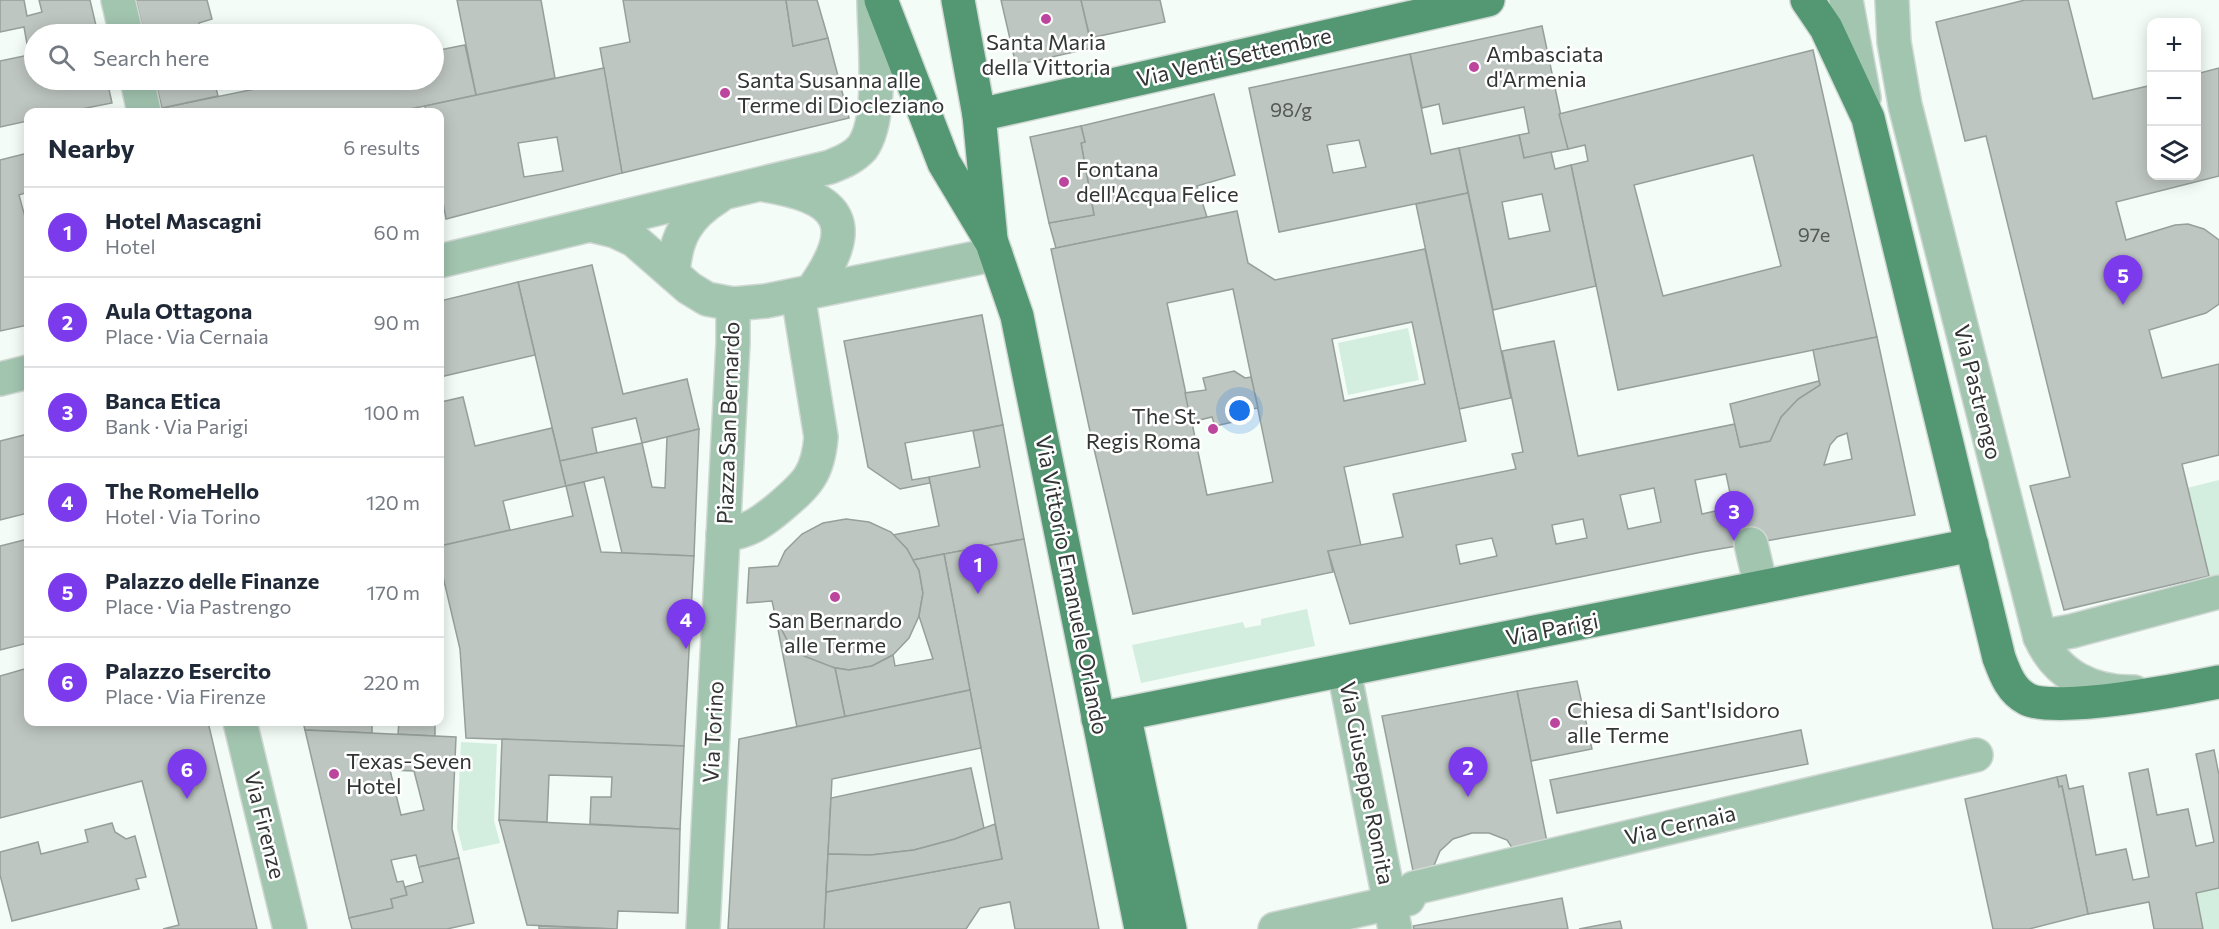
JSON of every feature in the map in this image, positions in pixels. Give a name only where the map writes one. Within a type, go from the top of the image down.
[{"type":"main road","points":[[881,0],[944,163],[994,249]]},
{"type":"main road","points":[[958,0],[980,115],[994,249]]},
{"type":"main road","name":"Via Venti Settembre","points":[[980,115],[1488,0]]},
{"type":"main road","name":"Via Pastrengo","points":[[1807,0],[1827,28],[1868,118],[2004,673],[2021,695],[2044,704],[2166,693]]},
{"type":"main road","name":"Via Vittorio Emanuele Orlando","points":[[994,249],[1017,315],[1111,717],[1170,929]]},
{"type":"main road","name":"Via Parigi","points":[[1344,671],[1972,545]]},
{"type":"main road","name":"Via Giuseppe Romita","points":[[1111,717],[1344,671]]},
{"type":"main road","points":[[2166,693],[2219,682]]},
{"type":"main road","name":"Via Vittorio Emanuele Orlando","points":[[1111,717],[1141,929]]},
{"type":"street","points":[[118,0],[124,24]]},
{"type":"street","points":[[444,260],[830,167],[855,155],[868,137],[875,118],[874,0]]},
{"type":"street","name":"Via Pastrengo","points":[[1846,0],[1868,118]]},
{"type":"street","name":"Via Pastrengo","points":[[1892,0],[1894,42],[1905,105],[2040,637],[2055,663],[2077,680],[2114,692],[2166,693]]},
{"type":"street","points":[[138,90],[143,108]]},
{"type":"street","points":[[673,274],[678,240],[690,219],[705,205],[748,186],[791,189],[813,197],[831,209],[836,218],[838,239],[836,250],[804,293]]},
{"type":"street","name":"Piazza San Bernardo","points":[[589,225],[615,231],[634,240],[698,294],[733,304],[915,272],[994,249]]},
{"type":"street","name":"Piazza San Bernardo","points":[[733,304],[723,535],[748,531],[796,494],[807,484],[819,455],[820,437],[804,293]]},
{"type":"street","points":[[0,356],[24,351]]},
{"type":"street","points":[[0,378],[24,373]]},
{"type":"street","name":"Via Torino","points":[[703,929],[723,535]]},
{"type":"street","points":[[1751,544],[1761,587]]},
{"type":"street","points":[[2040,637],[2219,592]]},
{"type":"street","name":"Via Giuseppe Romita","points":[[1344,671],[1393,916]]},
{"type":"street","name":"Via Firenze","points":[[241,726],[290,929]]},
{"type":"street","name":"Via Cernaia","points":[[1393,916],[1408,899],[1414,888],[1976,755]]},
{"type":"street","points":[[1275,929],[1393,916]]},
{"type":"green space","points":[[1408,328],[1419,380],[1348,395],[1338,343]]},
{"type":"green space","points":[[2219,480],[2219,574],[2209,576],[2187,488]]},
{"type":"green space","points":[[1307,609],[1315,646],[1141,683],[1132,645],[1243,622],[1245,628],[1261,625],[1261,619]]},
{"type":"green space","points":[[461,742],[497,744],[494,821],[500,843],[463,851],[457,828]]},
{"type":"green space","points":[[2219,888],[2219,929],[2203,929],[2196,893]]},
{"type":"building","points":[[0,0],[24,0],[27,16],[42,12],[39,0],[90,0],[96,24],[24,24],[24,27],[0,32]]},
{"type":"building","points":[[136,0],[207,0],[212,19],[199,24],[142,24]]},
{"type":"building","points":[[457,0],[541,0],[555,78],[476,95]]},
{"type":"building","name":"Santa Susanna alle Terme di Diocleziano","points":[[623,0],[786,0],[793,46],[828,38],[849,118],[622,173],[600,48],[630,42]]},
{"type":"building","points":[[786,0],[817,0],[828,38],[793,46]]},
{"type":"building","name":"Santa Maria della Vittoria","points":[[1001,0],[1081,0],[1092,48],[1016,65]]},
{"type":"building","points":[[1081,0],[1160,0],[1165,22],[1090,38]]},
{"type":"building","points":[[2025,0],[2068,0],[2093,99],[2147,86],[2147,180],[2201,180],[2201,73],[2219,68],[2219,176],[2116,202],[2126,240],[2175,225],[2188,224],[2204,229],[2219,240],[2219,304],[2206,313],[2149,330],[2162,378],[2219,364],[2219,455],[2182,464],[2209,576],[2064,610],[2030,486],[2070,477],[1986,136],[1965,141],[1936,22]]},
{"type":"building","points":[[1542,26],[1568,149],[1524,158],[1519,135],[1529,133],[1524,107],[1443,124],[1439,104],[1422,108],[1410,54]]},
{"type":"building","points":[[465,45],[476,95],[415,108],[162,108],[250,90],[444,90],[444,49]]},
{"type":"building","points":[[1813,50],[1877,337],[1618,390],[1571,165],[1588,161],[1585,145],[1568,149],[1559,114]],"holes":[[[1753,155],[1781,266],[1663,296],[1634,185]]]},
{"type":"building","points":[[1410,54],[1431,154],[1459,148],[1468,193],[1279,232],[1249,88]],"holes":[[[1359,140],[1366,167],[1333,173],[1327,145]]]},
{"type":"building","points":[[24,56],[24,90],[109,90],[112,103],[86,108],[24,108],[24,122],[0,127],[0,61]]},
{"type":"building","points":[[604,68],[622,173],[446,219],[444,208],[444,108],[425,108],[425,106]],"holes":[[[557,137],[563,171],[524,177],[518,143]]]},
{"type":"building","points":[[158,90],[216,90],[218,96],[162,108]]},
{"type":"building","points":[[1214,94],[1235,175],[1197,186],[1207,217],[1056,248],[1049,223],[1094,215],[1081,143],[1085,142],[1081,126]]},
{"type":"building","name":"Fontana dell'Acqua Felice","points":[[1081,126],[1085,142],[1081,143],[1094,215],[1049,223],[1030,137]]},
{"type":"building","points":[[1519,135],[1524,158],[1551,152],[1555,169],[1571,165],[1596,286],[1493,310],[1459,148]],"holes":[[[1542,194],[1550,231],[1509,239],[1502,202]]]},
{"type":"building","points":[[24,154],[24,193],[19,195],[24,213],[24,326],[0,331],[0,160]]},
{"type":"building","points":[[1468,193],[1511,398],[1459,409],[1416,204]]},
{"type":"building","points":[[1237,211],[1248,263],[1275,280],[1425,249],[1466,441],[1344,467],[1361,546],[1328,551],[1333,572],[1133,614],[1091,436],[1051,249]],"holes":[[[1233,289],[1273,482],[1207,495],[1167,303]],[[1412,322],[1425,384],[1344,401],[1332,339]]]},
{"type":"building","points":[[592,265],[623,394],[687,379],[699,429],[642,443],[636,418],[592,428],[597,453],[560,461],[518,282]]},
{"type":"building","points":[[518,282],[535,355],[444,376],[444,300]]},
{"type":"building","points":[[982,315],[1003,425],[905,443],[912,480],[929,477],[930,483],[900,489],[868,467],[844,341]]},
{"type":"building","points":[[1877,337],[1915,515],[1702,552],[1350,624],[1328,551],[1403,537],[1393,494],[1516,469],[1512,454],[1523,452],[1502,351],[1554,341],[1578,456],[1735,424],[1740,447],[1770,441],[1781,417],[1798,399],[1820,385],[1813,350]],"holes":[[[1847,433],[1852,459],[1824,465],[1830,445],[1837,437]],[[1726,474],[1733,507],[1702,514],[1695,480]],[[1654,488],[1661,522],[1628,529],[1620,495]],[[1583,519],[1587,538],[1556,544],[1552,525]],[[1492,538],[1497,556],[1460,564],[1456,545]]]},
{"type":"building","points":[[1234,371],[1245,378],[1251,377],[1258,408],[1252,409],[1246,419],[1215,426],[1212,417],[1191,422],[1185,393],[1206,390],[1203,378]]},
{"type":"building","points":[[1819,381],[1820,385],[1798,399],[1781,417],[1770,441],[1740,447],[1730,404]]},
{"type":"building","points":[[463,397],[475,446],[552,428],[566,486],[503,501],[510,530],[444,545],[444,401]]},
{"type":"building","points":[[1003,425],[1024,539],[913,560],[907,549],[893,535],[939,526],[929,477],[980,467],[973,431]]},
{"type":"building","points":[[699,429],[694,556],[622,553],[604,477],[566,486],[560,461],[642,443],[652,487],[665,488],[667,437]]},
{"type":"building","points":[[24,435],[24,514],[0,520],[0,441]]},
{"type":"building","points":[[584,482],[601,552],[694,556],[684,746],[466,738],[460,649],[444,581],[444,545],[573,516],[566,486]]},
{"type":"building","name":"San Bernardo alle Terme","points":[[846,519],[869,522],[891,532],[907,549],[919,570],[923,593],[919,616],[909,638],[893,655],[872,666],[849,670],[825,666],[804,656],[787,640],[776,619],[772,601],[747,603],[749,568],[778,566],[785,551],[802,534],[823,523]]},
{"type":"building","points":[[1024,539],[1099,929],[1015,929],[1010,902],[980,908],[966,929],[824,929],[826,892],[1002,859],[944,554]]},
{"type":"building","points":[[24,540],[24,644],[0,650],[0,546]]},
{"type":"building","points":[[944,554],[970,690],[845,717],[835,668],[849,670],[872,666],[893,655],[895,666],[933,659],[919,616],[923,593],[919,570],[913,560]]},
{"type":"building","points":[[776,619],[787,640],[804,656],[835,668],[845,717],[797,727]]},
{"type":"building","points":[[24,669],[24,726],[209,726],[257,929],[163,929],[179,925],[142,781],[0,818],[0,676]]},
{"type":"building","name":"Chiesa di Sant'Isidoro alle Terme","points":[[1577,681],[1592,749],[1531,761],[1517,691]]},
{"type":"building","points":[[970,690],[981,748],[832,779],[824,929],[728,929],[739,739]]},
{"type":"building","points":[[1517,691],[1548,847],[1515,852],[1507,840],[1489,833],[1472,833],[1453,839],[1440,851],[1433,868],[1413,871],[1382,716]]},
{"type":"building","points":[[304,726],[372,726],[372,733],[305,730]]},
{"type":"building","points":[[399,726],[435,726],[435,736],[398,734]]},
{"type":"building","points":[[305,730],[456,737],[452,829],[459,858],[419,867],[416,855],[391,860],[397,882],[403,881],[407,895],[391,899],[393,908],[349,918]],"holes":[[[390,770],[414,771],[424,810],[401,815]]]},
{"type":"building","points":[[1801,730],[1808,764],[1557,813],[1550,780]]},
{"type":"building","points":[[502,739],[684,746],[680,829],[590,824],[591,797],[611,797],[612,777],[549,775],[547,822],[499,820]]},
{"type":"building","points":[[2214,750],[2219,775],[2219,888],[2196,893],[2203,929],[2154,929],[2149,902],[2088,914],[2062,786],[2059,787],[2057,777],[2066,775],[2069,789],[2083,786],[2096,855],[2126,849],[2133,880],[2149,877],[2129,773],[2148,769],[2157,815],[2188,809],[2196,846],[2214,842],[2196,754]]},
{"type":"building","points":[[971,768],[984,828],[914,850],[871,855],[828,854],[831,798]]},
{"type":"building","points":[[2057,777],[2059,787],[2062,786],[2088,914],[2029,929],[1993,929],[1965,799]]},
{"type":"building","points":[[499,820],[680,829],[678,913],[618,911],[617,929],[527,925]]},
{"type":"building","points":[[112,823],[115,832],[126,839],[135,836],[146,877],[136,879],[139,889],[12,921],[0,875],[0,852],[38,842],[41,854],[88,842],[85,830]]},
{"type":"building","points":[[995,824],[1002,859],[826,892],[828,854],[871,855],[914,850],[955,839]]},
{"type":"building","points":[[459,858],[474,923],[447,929],[352,929],[349,918],[393,908],[391,899],[407,895],[405,887],[423,882],[419,867]]},
{"type":"building","points":[[1562,898],[1568,929],[1414,929],[1413,926]]},
{"type":"building","points":[[1620,921],[1622,929],[1579,929]]},
{"type":"building","points":[[539,926],[612,929],[539,929]]},
{"type":"place","name":"Santa Maria della Vittoria","points":[[1046,19]]},
{"type":"place","name":"Ambasciata d'Armenia","points":[[1474,67]]},
{"type":"place","name":"Santa Susanna alle Terme di Diocleziano","points":[[725,93]]},
{"type":"place","name":"Fontana dell'Acqua Felice","points":[[1064,182]]},
{"type":"place","name":"Palazzo delle Finanze","points":[[2123,305]]},
{"type":"place","name":"The St. Regis Roma","points":[[1213,429]]},
{"type":"place","name":"Banca Etica","points":[[1734,541]]},
{"type":"place","name":"Hotel Mascagni","points":[[978,594]]},
{"type":"place","name":"San Bernardo alle Terme","points":[[835,597]]},
{"type":"place","name":"The RomeHello","points":[[686,649]]},
{"type":"place","name":"Chiesa di Sant'Isidoro alle Terme","points":[[1555,723]]},
{"type":"place","name":"Texas-Seven Hotel","points":[[334,774]]},
{"type":"place","name":"Aula Ottagona","points":[[1468,797]]},
{"type":"place","name":"Palazzo Esercito","points":[[187,799]]}]
